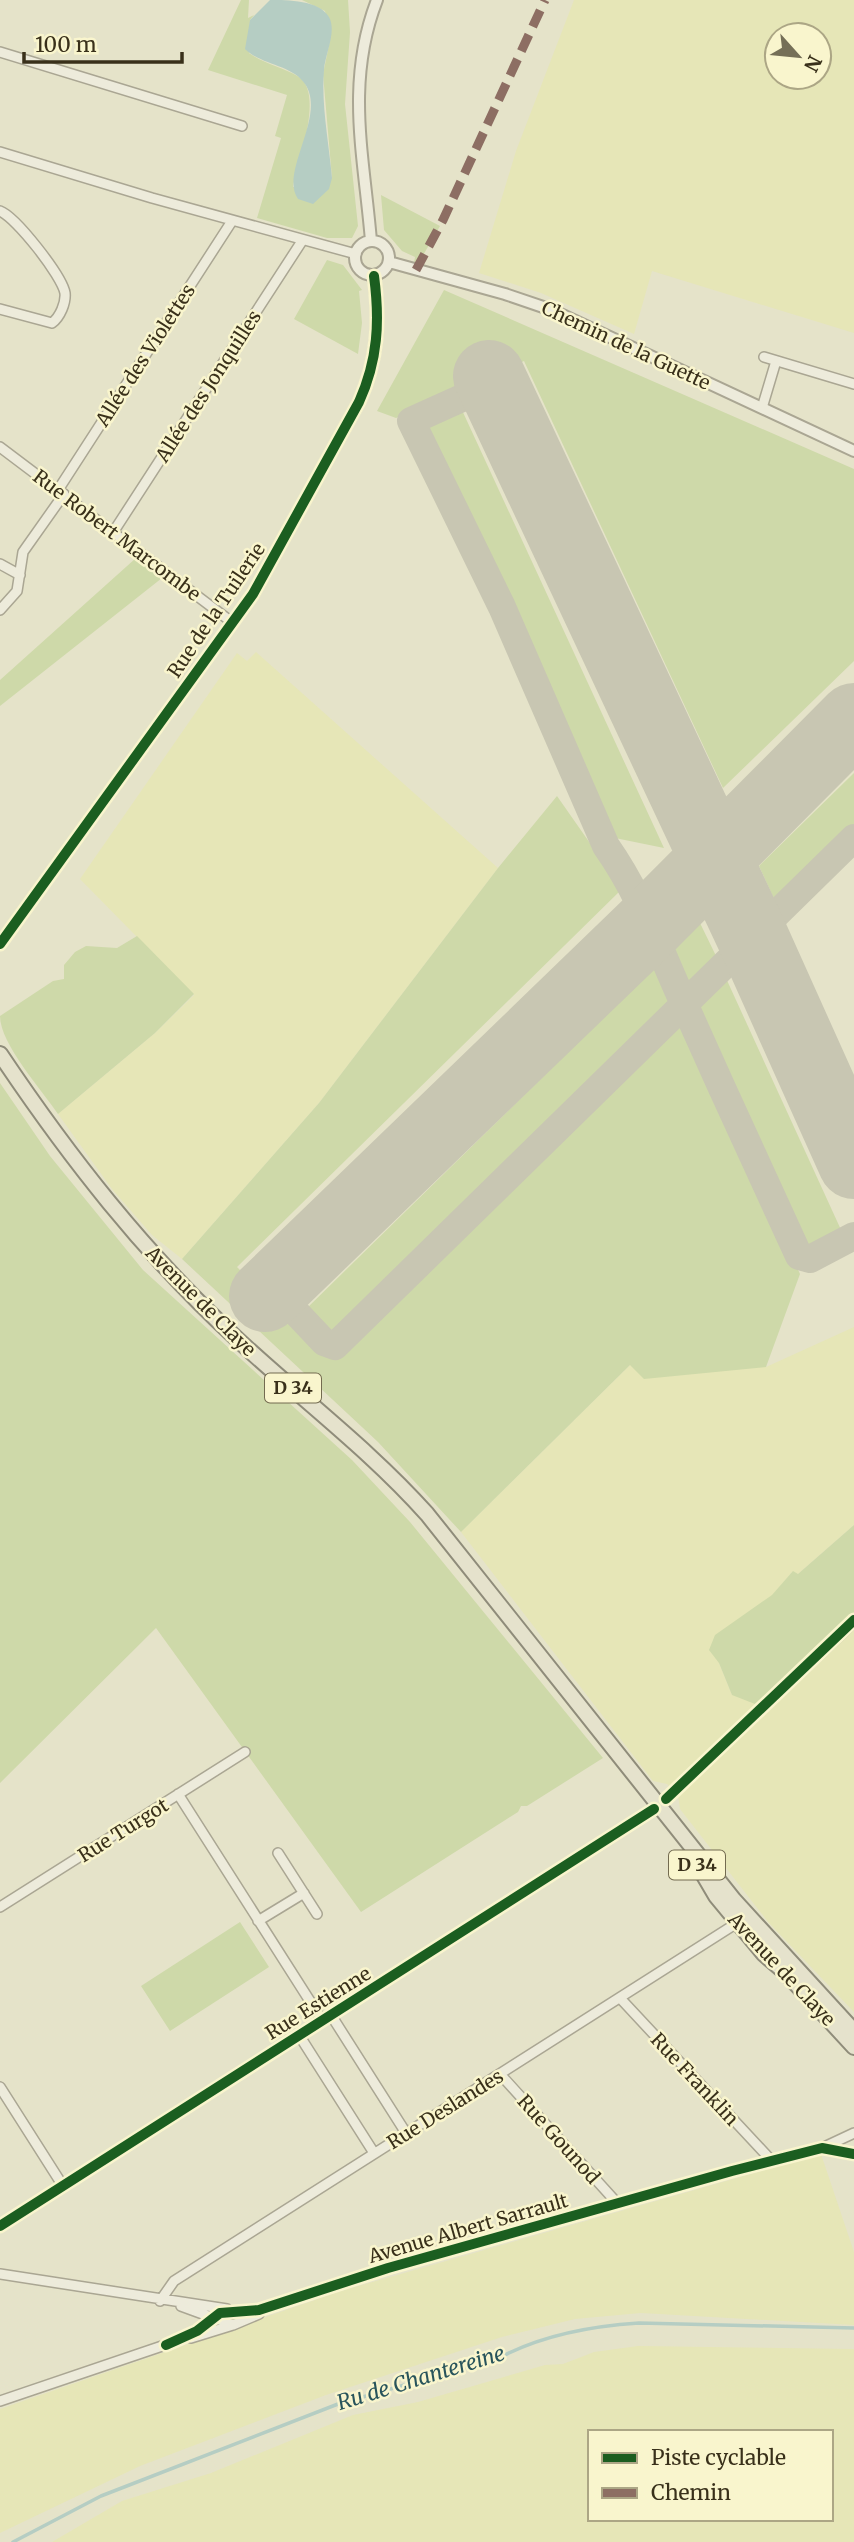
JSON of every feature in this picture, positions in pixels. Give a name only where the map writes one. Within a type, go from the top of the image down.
[{"type":"main road","name":"Avenue de Claye","points":[[0,1054],[80,1169],[131,1231],[235,1337],[409,1494],[472,1568],[657,1807],[760,1931],[854,2031]]},
{"type":"main road","name":"Avenue de Claye","points":[[657,1807],[737,1923],[854,2047]]},
{"type":"street","points":[[371,241],[356,101],[362,46],[376,0]]},
{"type":"street","points":[[0,52],[242,126]]},
{"type":"street","points":[[0,152],[232,221],[356,254]]},
{"type":"street","points":[[0,211],[16,221],[61,283],[65,297],[58,318],[52,323],[0,309]]},
{"type":"street","name":"Allée des Violettes","points":[[0,610],[17,591],[23,552],[232,221]]},
{"type":"street","name":"Allée des Jonquilles","points":[[114,531],[302,241]]},
{"type":"street","points":[[371,241],[385,247],[389,262],[384,271],[374,275],[359,270],[356,254],[361,245],[371,241]]},
{"type":"street","name":"Chemin de la Guette","points":[[389,262],[552,310],[854,451]]},
{"type":"street","name":"Rue de la Tuilerie","points":[[0,944],[262,580],[365,389],[377,340],[374,275]]},
{"type":"street","points":[[764,357],[854,384]]},
{"type":"street","points":[[762,408],[776,360]]},
{"type":"street","name":"Rue Robert Marcombe","points":[[0,447],[233,623]]},
{"type":"street","points":[[0,564],[20,575]]},
{"type":"street","name":"Rue Estienne","points":[[0,2226],[657,1807],[854,1622]]},
{"type":"street","name":"Rue Turgot","points":[[0,1907],[245,1752]]},
{"type":"street","points":[[178,1794],[258,1921],[406,2133]]},
{"type":"street","points":[[278,1853],[317,1914]]},
{"type":"street","points":[[258,1921],[304,1893]]},
{"type":"street","name":"Rue Deslandes","points":[[165,2301],[174,2281],[737,1923]]},
{"type":"street","name":"Rue Franklin","points":[[620,1998],[771,2160]]},
{"type":"street","points":[[299,2035],[374,2153]]},
{"type":"street","name":"Rue Gounod","points":[[500,2074],[618,2204]]},
{"type":"street","points":[[0,2087],[64,2186]]},
{"type":"street","points":[[822,2148],[854,2133]]},
{"type":"street","name":"Avenue Albert Sarrault","points":[[166,2344],[197,2331],[212,2319],[232,2310],[259,2311],[399,2265],[771,2160],[822,2148],[854,2154]]},
{"type":"street","points":[[0,2274],[232,2310]]},
{"type":"street","points":[[165,2301],[233,2325]]},
{"type":"street","name":"Avenue Albert Sarrault","points":[[0,2401],[166,2344],[233,2325],[280,2305]]},
{"type":"green space","points":[[241,0],[249,0],[248,18],[254,15],[250,20],[249,53],[299,77],[306,86],[309,98],[307,129],[293,187],[332,178],[323,74],[330,40],[325,11],[302,0],[348,0],[350,32],[345,104],[358,226],[352,238],[327,238],[257,218],[281,138],[275,136],[287,95],[208,70]]},
{"type":"green space","points":[[574,0],[854,0],[854,333],[652,271],[634,334],[541,293],[479,273],[516,151]]},
{"type":"green space","points":[[381,195],[440,226],[418,264],[414,263],[415,257],[402,251],[384,230]]},
{"type":"green space","points":[[327,260],[343,265],[362,290],[359,291],[362,323],[358,354],[294,319]]},
{"type":"green space","points":[[444,290],[854,469],[854,661],[723,788],[524,361],[396,418],[377,411]]},
{"type":"green space","points":[[461,408],[664,848],[615,838],[425,426]]},
{"type":"green space","points":[[136,558],[162,578],[0,706],[0,680]]},
{"type":"green space","points":[[256,652],[498,868],[319,1103],[182,1259],[152,1235],[112,1189],[58,1114],[155,1033],[194,995],[80,879],[237,653],[247,661]]},
{"type":"green space","points":[[854,773],[854,824],[775,901],[759,866]]},
{"type":"green space","points":[[557,796],[622,889],[237,1267],[320,1351],[328,1356],[346,1350],[681,1016],[800,1274],[766,1367],[644,1379],[630,1365],[461,1532],[378,1442],[182,1259],[319,1103],[498,868]]},
{"type":"green space","points":[[700,923],[718,960],[685,991],[670,952]]},
{"type":"green space","points":[[137,936],[194,994],[155,1033],[58,1114],[14,1053],[0,1016],[53,981],[64,979],[64,965],[75,952],[86,946],[117,948]]},
{"type":"green space","points":[[658,964],[674,1002],[333,1337],[305,1310]]},
{"type":"green space","points":[[725,976],[842,1232],[807,1250],[694,1008]]},
{"type":"green space","points":[[0,1083],[50,1156],[143,1270],[352,1460],[410,1522],[603,1758],[527,1806],[521,1806],[518,1812],[361,1912],[156,1628],[0,1783]]},
{"type":"green space","points":[[854,1327],[854,1525],[798,1574],[792,1572],[719,1663],[732,1695],[799,1674],[814,1648],[854,1614],[854,2012],[768,1922],[680,1809],[678,1795],[667,1784],[653,1781],[461,1532],[630,1365],[766,1367]]},
{"type":"green space","points":[[854,1525],[854,1614],[814,1648],[799,1674],[782,1691],[755,1704],[732,1695],[719,1663],[709,1650],[715,1635],[772,1595],[793,1571],[798,1574]]},
{"type":"green space","points":[[240,1922],[269,1967],[170,2031],[141,1986]]},
{"type":"green space","points":[[821,2154],[854,2252],[854,2325],[641,2313],[575,2319],[502,2337],[326,2395],[140,2466],[0,2533],[0,2409],[341,2291]]},
{"type":"green space","points":[[638,2346],[854,2349],[854,2542],[52,2542],[122,2501],[211,2473],[353,2415],[418,2402],[545,2365],[563,2364],[594,2352]]},
{"type":"shaded area","points":[[270,0],[311,4],[324,11],[331,23],[323,83],[332,178],[329,189],[313,204],[298,199],[294,188],[294,174],[311,112],[310,97],[305,84],[293,73],[259,59],[245,49],[250,20]]},
{"type":"waterway","name":"Ru de Chantereine","points":[[13,2542],[101,2496],[338,2404],[499,2358],[567,2333],[639,2323],[854,2328]]},
{"type":"taxiway","points":[[493,384],[411,421],[502,607],[606,846],[640,905],[799,1256],[810,1259],[854,1236]]},
{"type":"taxiway","points":[[272,1287],[324,1342],[335,1346],[854,838]]},
{"type":"runway","points":[[489,376],[753,938],[854,1163]]},
{"type":"runway","points":[[265,1296],[651,923],[854,719]]},
{"type":"marked path","points":[[416,270],[443,220],[545,0]]},
{"type":"cycle path","points":[[0,944],[253,594],[359,402],[370,371],[376,340],[374,276]]},
{"type":"cycle path","points":[[666,1799],[854,1620]]},
{"type":"cycle path","points":[[0,2226],[654,1809]]},
{"type":"cycle path","points":[[166,2345],[197,2331],[220,2313],[259,2310],[388,2268],[822,2148],[854,2154]]}]
